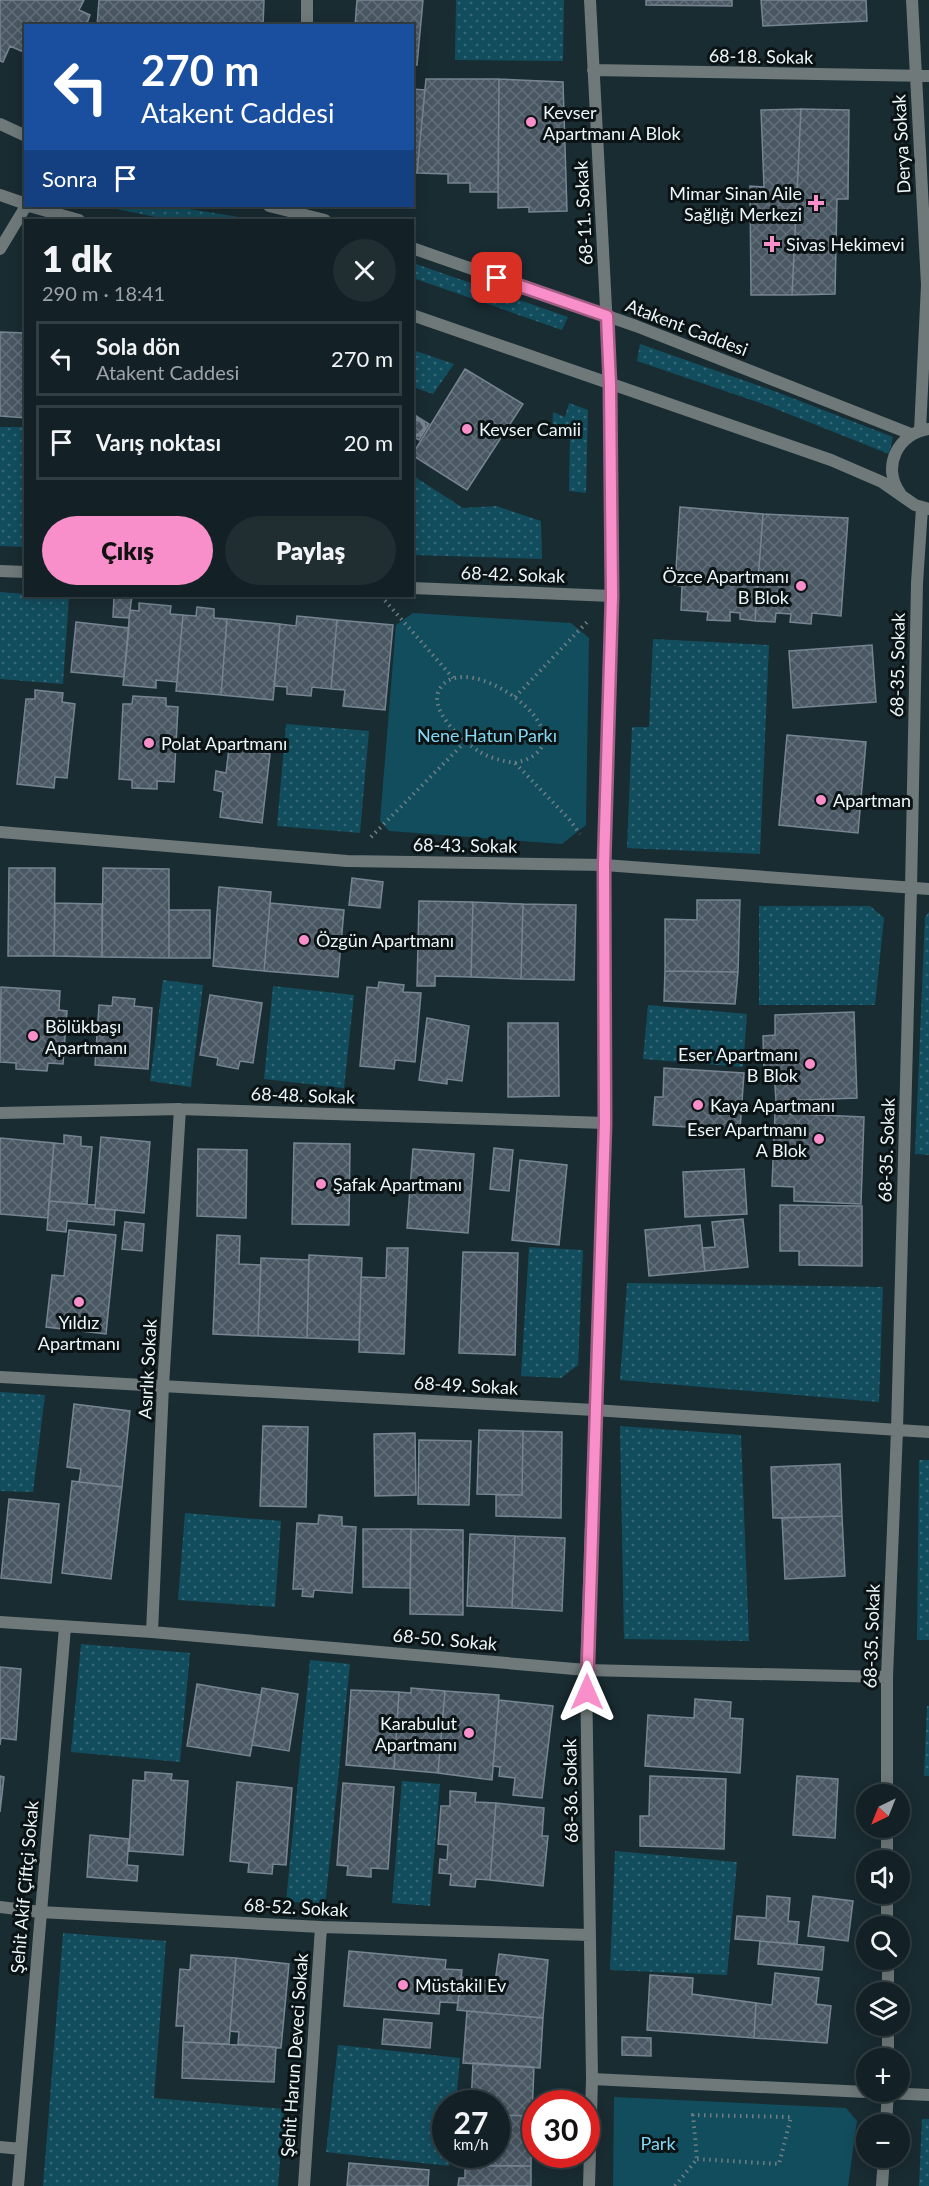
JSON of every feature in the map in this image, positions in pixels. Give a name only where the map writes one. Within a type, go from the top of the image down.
[{"type":"street","points":[[307,0],[307,24]]},
{"type":"street","name":"68-11. Sokak","points":[[590,0],[607,316]]},
{"type":"street","name":"Derya Sokak","points":[[912,0],[928,287],[920,431]]},
{"type":"street","name":"68-18. Sokak","points":[[592,70],[916,78],[929,76]]},
{"type":"street","points":[[0,124],[24,135]]},
{"type":"street","points":[[0,195],[24,204]]},
{"type":"street","points":[[0,249],[26,207]]},
{"type":"street","points":[[34,207],[76,219]]},
{"type":"street","points":[[278,207],[307,210],[323,219]]},
{"type":"street","name":"Atakent Caddesi","points":[[414,249],[607,316],[920,431]]},
{"type":"street","points":[[414,316],[831,460],[882,482],[902,497],[926,508]]},
{"type":"street","name":"68-36. Sokak","points":[[589,2186],[592,2079],[586,1670],[605,1123],[604,865],[612,596],[607,316]]},
{"type":"street","points":[[902,497],[892,475],[895,452],[902,442],[920,431]]},
{"type":"street","name":"68-35. Sokak","points":[[887,1784],[887,1677],[897,1430],[917,583],[926,508]]},
{"type":"street","points":[[0,571],[24,572]]},
{"type":"street","name":"68-42. Sokak","points":[[414,588],[612,596]]},
{"type":"street","name":"68-43. Sokak","points":[[0,832],[347,861],[604,865],[929,889]]},
{"type":"street","name":"68-48. Sokak","points":[[0,1113],[180,1109],[605,1123]]},
{"type":"street","name":"Asırlık Sokak","points":[[152,1632],[163,1386],[180,1109]]},
{"type":"street","name":"68-49. Sokak","points":[[0,1377],[594,1410],[929,1432]]},
{"type":"street","name":"68-50. Sokak","points":[[0,1622],[152,1632],[586,1670],[887,1677]]},
{"type":"street","name":"Şehit Akif Çiftçi Sokak","points":[[18,2186],[65,1627]]},
{"type":"street","name":"68-52. Sokak","points":[[0,1907],[40,1912],[321,1927],[590,1935]]},
{"type":"street","name":"Şehit Harun Deveci Sokak","points":[[304,2186],[321,1927]]},
{"type":"street","points":[[592,2079],[856,2091]]},
{"type":"street","points":[[910,2094],[929,2096]]},
{"type":"street","points":[[0,2147],[21,2149]]},
{"type":"street","points":[[882,2186],[883,2168]]},
{"type":"path","points":[[515,697],[612,596]]},
{"type":"path","points":[[382,597],[453,678]]},
{"type":"path","points":[[465,677],[487,681],[515,697],[531,710],[543,735],[541,747],[536,754],[524,761],[514,763],[491,757],[465,742],[442,714],[437,699],[436,693],[445,682],[453,678],[465,677]]},
{"type":"path","points":[[347,861],[465,742]]},
{"type":"path","points":[[514,763],[569,819],[604,865]]},
{"type":"path","points":[[675,2186],[697,2159],[693,2115],[791,2118],[778,2164],[697,2159]]},
{"type":"green space","points":[[456,0],[564,0],[563,61],[455,60]]},
{"type":"green space","points":[[107,207],[177,207],[252,219],[165,219]]},
{"type":"green space","points":[[414,263],[568,317],[562,330],[414,278]]},
{"type":"green space","points":[[640,344],[774,391],[893,437],[889,454],[766,405],[637,361]]},
{"type":"green space","points":[[414,350],[454,364],[433,394],[416,388],[414,401]]},
{"type":"green space","points":[[569,403],[588,410],[586,493],[569,491],[570,437],[552,436],[553,412],[565,417]]},
{"type":"green space","points":[[0,427],[24,427],[24,547],[0,546]]},
{"type":"green space","points":[[414,476],[463,508],[496,506],[541,521],[542,559],[414,555]]},
{"type":"green space","points":[[0,592],[24,594],[24,597],[69,597],[63,684],[0,679]]},
{"type":"green space","name":"Nene Hatun Parkı","points":[[413,613],[571,623],[589,638],[586,825],[562,844],[389,831],[380,821],[396,625]]},
{"type":"green space","points":[[653,639],[769,645],[760,854],[627,848],[632,727],[649,727]]},
{"type":"green space","points":[[286,724],[369,731],[360,833],[277,826]]},
{"type":"green space","points":[[759,906],[870,906],[884,918],[875,1005],[759,1005]]},
{"type":"green space","points":[[929,912],[929,1155],[915,1154],[925,917]]},
{"type":"green space","points":[[163,980],[203,985],[191,1087],[150,1081]]},
{"type":"green space","points":[[273,986],[354,995],[344,1088],[264,1079]]},
{"type":"green space","points":[[648,1005],[747,1014],[743,1067],[643,1059]]},
{"type":"green space","points":[[529,1247],[583,1250],[578,1365],[561,1378],[521,1376]]},
{"type":"green space","points":[[627,1283],[883,1287],[879,1402],[620,1380]]},
{"type":"green space","points":[[0,1392],[45,1395],[33,1492],[0,1491]]},
{"type":"green space","points":[[620,1426],[741,1435],[749,1641],[624,1639]]},
{"type":"green space","points":[[919,1460],[929,1460],[929,1640],[917,1640]]},
{"type":"green space","points":[[185,1513],[281,1521],[275,1607],[178,1600]]},
{"type":"green space","points":[[81,1644],[190,1653],[180,1762],[71,1752]]},
{"type":"green space","points":[[310,1660],[350,1664],[325,1905],[286,1901]]},
{"type":"green space","points":[[927,1706],[929,1706],[929,1776],[924,1776]]},
{"type":"green space","points":[[402,1781],[440,1784],[430,1906],[392,1903]]},
{"type":"green space","points":[[615,1851],[737,1862],[727,1975],[610,1970]]},
{"type":"green space","points":[[63,1933],[166,1941],[154,2098],[284,2109],[278,2186],[43,2186]]},
{"type":"green space","points":[[338,2045],[460,2058],[457,2090],[432,2090],[432,2164],[326,2152]]},
{"type":"green space","name":"Park","points":[[614,2097],[846,2108],[856,2120],[848,2186],[613,2186]]},
{"type":"green space","points":[[922,2119],[929,2119],[929,2186],[919,2186]]},
{"type":"building","points":[[0,0],[84,0],[79,10],[90,15],[87,24],[24,24],[24,52],[10,46],[3,62],[0,61]]},
{"type":"building","points":[[99,0],[264,0],[263,24],[97,24]]},
{"type":"building","points":[[357,0],[423,0],[417,65],[414,64],[414,24],[355,24]]},
{"type":"building","points":[[646,0],[732,0],[732,6],[646,5]]},
{"type":"building","points":[[761,0],[866,0],[867,21],[763,26]]},
{"type":"building","points":[[426,79],[499,79],[498,192],[470,192],[470,183],[448,183],[448,174],[417,173]]},
{"type":"building","name":"Kevser Apartmanı A Blok","points":[[499,79],[563,82],[567,211],[529,212],[529,207],[498,208]]},
{"type":"building","points":[[414,89],[425,90],[417,173],[414,172]]},
{"type":"building","name":"Sivas Hekimevi","points":[[801,109],[792,295],[751,295],[750,186],[764,187],[761,110]]},
{"type":"building","name":"Mimar Sinan Aile Sağlığı Merkezi","points":[[801,109],[849,110],[848,199],[837,199],[835,294],[792,295]]},
{"type":"building","points":[[0,332],[24,333],[24,418],[0,416]]},
{"type":"building","name":"Kevser Camii","points":[[465,369],[523,404],[467,490],[414,456],[414,452]]},
{"type":"building","points":[[414,415],[429,424],[419,440],[414,436],[420,436],[423,433],[424,423],[414,419]]},
{"type":"building","points":[[417,418],[424,423],[425,428],[423,433],[415,437],[414,434],[419,434],[424,428],[420,421],[414,419]]},
{"type":"building","points":[[417,419],[423,424],[424,428],[415,435],[414,435],[414,420]]},
{"type":"building","points":[[680,507],[763,514],[755,621],[740,619],[740,613],[730,612],[730,621],[707,620],[708,612],[681,610],[682,586],[675,585]]},
{"type":"building","name":"Özce Apartmanı B Blok","points":[[763,514],[848,518],[841,616],[812,613],[811,624],[790,622],[791,614],[776,613],[775,622],[755,621]]},
{"type":"building","points":[[114,597],[132,597],[129,618],[113,617]]},
{"type":"building","points":[[139,603],[171,606],[170,614],[183,615],[177,682],[156,680],[156,688],[123,685],[130,610],[139,611]]},
{"type":"building","points":[[197,607],[214,609],[214,618],[227,619],[221,695],[176,691],[183,615],[196,616]]},
{"type":"building","points":[[297,616],[337,620],[331,689],[312,687],[311,696],[287,694],[287,687],[274,686],[280,624],[296,626]]},
{"type":"building","points":[[227,619],[280,624],[273,700],[221,695]]},
{"type":"building","points":[[337,620],[393,625],[385,710],[343,706],[345,690],[331,689]]},
{"type":"building","points":[[76,622],[129,628],[124,677],[71,672]]},
{"type":"building","points":[[872,645],[876,702],[793,708],[789,651]]},
{"type":"building","points":[[35,690],[63,693],[62,702],[75,704],[67,778],[55,777],[54,788],[17,784],[26,699],[35,699]]},
{"type":"building","name":"Polat Apartmanı","points":[[133,696],[166,698],[166,706],[178,707],[174,782],[157,781],[157,789],[132,788],[132,780],[119,779],[123,704],[132,704]]},
{"type":"building","name":"Apartman","points":[[787,735],[866,742],[858,833],[779,825]]},
{"type":"building","points":[[229,748],[270,754],[262,823],[220,817],[223,792],[214,790],[216,771],[226,773]]},
{"type":"building","points":[[9,868],[55,868],[54,956],[8,956]]},
{"type":"building","points":[[103,868],[169,869],[169,958],[102,957]]},
{"type":"building","points":[[352,878],[383,882],[380,908],[349,905]]},
{"type":"building","points":[[219,887],[271,892],[264,971],[213,966]]},
{"type":"building","points":[[697,900],[740,900],[738,972],[665,971],[665,919],[697,920]]},
{"type":"building","points":[[419,901],[473,902],[471,977],[435,976],[435,986],[417,986]]},
{"type":"building","points":[[473,902],[523,904],[521,979],[471,977]]},
{"type":"building","points":[[55,903],[102,904],[102,957],[54,956]]},
{"type":"building","name":"Özgün Apartmanı","points":[[270,903],[344,910],[338,977],[264,971]]},
{"type":"building","points":[[523,904],[576,905],[574,980],[521,979]]},
{"type":"building","points":[[169,910],[210,910],[210,958],[169,958]]},
{"type":"building","points":[[665,971],[738,972],[735,1004],[664,1001]]},
{"type":"building","points":[[379,982],[404,985],[403,992],[421,993],[415,1062],[395,1060],[394,1069],[360,1066],[367,987],[378,988]]},
{"type":"building","name":"Bölükbaşı Apartmanı","points":[[1,987],[60,991],[59,1010],[67,1011],[63,1064],[48,1063],[47,1071],[16,1069],[16,1063],[0,1062]]},
{"type":"building","points":[[210,995],[262,1003],[253,1063],[240,1061],[238,1069],[217,1065],[218,1058],[200,1055]]},
{"type":"building","points":[[113,997],[135,999],[134,1006],[152,1008],[148,1069],[95,1065],[99,1005],[112,1006]]},
{"type":"building","name":"Eser Apartmanı B Blok","points":[[854,1012],[857,1098],[776,1101],[774,1071],[764,1072],[763,1036],[775,1035],[775,1015]]},
{"type":"building","points":[[427,1018],[469,1026],[462,1081],[447,1079],[447,1084],[419,1080]]},
{"type":"building","points":[[508,1023],[558,1023],[559,1096],[508,1097]]},
{"type":"building","name":"Kaya Apartmanı","points":[[664,1068],[744,1073],[740,1130],[653,1125],[655,1097],[663,1097]]},
{"type":"building","name":"Eser Apartmanı A Blok","points":[[775,1113],[864,1117],[861,1204],[794,1201],[794,1187],[772,1186]]},
{"type":"building","points":[[64,1135],[81,1137],[81,1146],[92,1147],[87,1204],[49,1201],[54,1143],[64,1144]]},
{"type":"building","points":[[101,1137],[150,1142],[144,1213],[95,1208]]},
{"type":"building","points":[[0,1138],[54,1143],[48,1218],[0,1214]]},
{"type":"building","name":"Şafak Apartmanı","points":[[294,1143],[350,1144],[349,1225],[292,1224]]},
{"type":"building","points":[[494,1148],[513,1150],[509,1191],[490,1189]]},
{"type":"building","points":[[198,1149],[247,1150],[246,1218],[197,1216]]},
{"type":"building","points":[[413,1149],[474,1154],[468,1233],[407,1228]]},
{"type":"building","points":[[520,1160],[567,1165],[559,1245],[512,1240]]},
{"type":"building","points":[[744,1169],[747,1214],[685,1217],[683,1172]]},
{"type":"building","points":[[49,1201],[95,1205],[95,1208],[115,1210],[114,1225],[67,1221],[66,1232],[47,1230]]},
{"type":"building","points":[[780,1205],[862,1206],[862,1266],[799,1265],[799,1251],[780,1251]]},
{"type":"building","points":[[743,1219],[748,1267],[705,1271],[702,1248],[715,1247],[712,1222]]},
{"type":"building","points":[[125,1222],[144,1224],[142,1251],[122,1249]]},
{"type":"building","points":[[700,1225],[705,1271],[649,1276],[645,1230]]},
{"type":"building","name":"Yıldız Apartmanı","points":[[69,1230],[116,1235],[106,1334],[46,1327],[52,1275],[64,1276]]},
{"type":"building","points":[[217,1235],[240,1236],[239,1264],[261,1265],[258,1336],[213,1334]]},
{"type":"building","points":[[387,1248],[408,1248],[404,1354],[359,1352],[361,1277],[386,1278]]},
{"type":"building","points":[[463,1252],[518,1253],[515,1355],[459,1353]]},
{"type":"building","points":[[309,1255],[362,1258],[359,1340],[307,1338]]},
{"type":"building","points":[[261,1258],[309,1260],[307,1338],[258,1336]]},
{"type":"building","points":[[74,1404],[130,1411],[122,1487],[79,1482],[81,1469],[67,1467]]},
{"type":"building","points":[[263,1426],[308,1427],[306,1507],[260,1506]]},
{"type":"building","points":[[479,1430],[523,1431],[522,1495],[477,1494]]},
{"type":"building","points":[[523,1431],[562,1432],[561,1518],[496,1516],[496,1495],[522,1495]]},
{"type":"building","points":[[415,1433],[416,1495],[375,1496],[374,1434]]},
{"type":"building","points":[[419,1440],[471,1441],[469,1505],[418,1504]]},
{"type":"building","points":[[840,1464],[842,1516],[773,1518],[771,1467]]},
{"type":"building","points":[[72,1481],[122,1487],[111,1579],[62,1573]]},
{"type":"building","points":[[9,1499],[59,1504],[51,1583],[1,1578]]},
{"type":"building","points":[[319,1515],[342,1517],[342,1526],[356,1527],[352,1593],[314,1590],[313,1597],[302,1596],[303,1589],[293,1589],[297,1523],[318,1524]]},
{"type":"building","points":[[842,1516],[845,1576],[785,1579],[782,1518]]},
{"type":"building","points":[[363,1529],[411,1529],[410,1588],[363,1587]]},
{"type":"building","points":[[411,1529],[463,1530],[463,1615],[410,1614]]},
{"type":"building","points":[[470,1534],[515,1536],[512,1608],[467,1606]]},
{"type":"building","points":[[515,1536],[565,1538],[562,1611],[512,1608]]},
{"type":"building","points":[[0,1667],[21,1669],[16,1740],[1,1738],[0,1745]]},
{"type":"building","points":[[197,1684],[261,1695],[250,1756],[187,1746]]},
{"type":"building","points":[[262,1688],[298,1694],[289,1751],[252,1745]]},
{"type":"building","points":[[411,1688],[445,1691],[438,1773],[394,1769],[399,1692],[411,1693]]},
{"type":"building","points":[[351,1690],[399,1692],[394,1769],[346,1765]]},
{"type":"building","name":"Karabulut Apartmanı","points":[[445,1691],[499,1695],[492,1780],[438,1773]]},
{"type":"building","points":[[695,1699],[731,1702],[730,1718],[743,1719],[740,1773],[645,1766],[648,1715],[694,1718]]},
{"type":"building","points":[[499,1700],[553,1706],[542,1798],[513,1795],[515,1778],[499,1776],[500,1767],[493,1766]]},
{"type":"building","points":[[145,1772],[172,1774],[171,1780],[188,1781],[183,1855],[129,1851],[133,1780],[145,1781]]},
{"type":"building","points":[[0,1776],[4,1777],[0,1812]]},
{"type":"building","points":[[650,1776],[726,1779],[724,1849],[640,1846],[640,1816],[649,1816]]},
{"type":"building","points":[[797,1776],[838,1779],[835,1838],[793,1835]]},
{"type":"building","points":[[237,1782],[292,1788],[286,1865],[273,1864],[272,1874],[248,1872],[249,1863],[230,1861]]},
{"type":"building","points":[[343,1783],[394,1787],[388,1869],[371,1868],[371,1877],[347,1875],[348,1866],[337,1865]]},
{"type":"building","points":[[450,1791],[476,1793],[475,1802],[496,1803],[490,1880],[476,1879],[475,1887],[450,1885],[451,1874],[439,1873],[440,1859],[447,1860],[448,1845],[438,1844],[441,1806],[450,1806]]},
{"type":"building","points":[[496,1803],[544,1808],[542,1836],[548,1836],[543,1886],[490,1880]]},
{"type":"building","points":[[90,1835],[129,1839],[127,1865],[138,1866],[137,1881],[87,1877]]},
{"type":"building","points":[[767,1896],[790,1898],[788,1921],[799,1922],[797,1944],[735,1939],[737,1916],[766,1918]]},
{"type":"building","points":[[813,1896],[853,1901],[848,1941],[808,1936]]},
{"type":"building","points":[[760,1941],[824,1947],[822,1970],[758,1964]]},
{"type":"building","name":"Müstakil Ev","points":[[349,1951],[446,1960],[445,1969],[462,1970],[458,2003],[440,2002],[439,2014],[344,2006]]},
{"type":"building","name":"Müstakil Ev","points":[[499,1954],[548,1960],[543,2018],[457,2010],[461,1977],[495,1982]]},
{"type":"building","points":[[191,1955],[236,1958],[229,2044],[183,2042],[184,2026],[176,2026],[180,1969],[190,1970]]},
{"type":"building","points":[[236,1958],[289,1964],[281,2048],[238,2044],[239,2032],[230,2031]]},
{"type":"building","points":[[775,1973],[819,1978],[816,2004],[831,2006],[827,2043],[754,2038],[756,2003],[772,2005]]},
{"type":"building","points":[[650,1975],[693,1978],[692,1994],[756,2003],[754,2038],[647,2030]]},
{"type":"building","name":"Müstakil Ev","points":[[467,2011],[543,2018],[540,2068],[463,2063]]},
{"type":"building","points":[[384,2019],[432,2023],[430,2048],[382,2044]]},
{"type":"building","points":[[622,2037],[651,2038],[651,2056],[622,2055]]},
{"type":"building","points":[[183,2042],[276,2047],[274,2082],[182,2078]]},
{"type":"building","points":[[473,2063],[534,2067],[533,2090],[522,2090],[522,2116],[510,2115],[510,2090],[472,2090]]},
{"type":"building","points":[[510,2115],[522,2116],[522,2166],[510,2166]]},
{"type":"building","points":[[349,2163],[429,2170],[428,2186],[347,2186]]},
{"type":"building","points":[[510,2166],[531,2168],[531,2186],[458,2186],[459,2178],[465,2178],[465,2168],[510,2168]]},
{"type":"place","name":"Kevser Apartmanı A Blok","points":[[531,122]]},
{"type":"place","name":"Mimar Sinan Aile Sağlığı Merkezi","points":[[816,203]]},
{"type":"place","name":"Sivas Hekimevi","points":[[772,244]]},
{"type":"place","name":"Kevser Camii","points":[[467,429]]},
{"type":"place","name":"Özce Apartmanı B Blok","points":[[801,586]]},
{"type":"place","name":"Polat Apartmanı","points":[[149,743]]},
{"type":"place","name":"Apartman","points":[[821,800]]},
{"type":"place","name":"Özgün Apartmanı","points":[[304,940]]},
{"type":"place","name":"Bölükbaşı Apartmanı","points":[[33,1036]]},
{"type":"place","name":"Eser Apartmanı B Blok","points":[[810,1064]]},
{"type":"place","name":"Kaya Apartmanı","points":[[698,1105]]},
{"type":"place","name":"Eser Apartmanı A Blok","points":[[819,1139]]},
{"type":"place","name":"Şafak Apartmanı","points":[[321,1184]]},
{"type":"place","name":"Yıldız Apartmanı","points":[[79,1302]]},
{"type":"place","name":"Karabulut Apartmanı","points":[[469,1733]]},
{"type":"place","name":"Müstakil Ev","points":[[403,1985]]},
{"type":"route","points":[[497,278],[607,316],[612,596],[604,865],[605,1123],[594,1410],[587,1692]]}]
